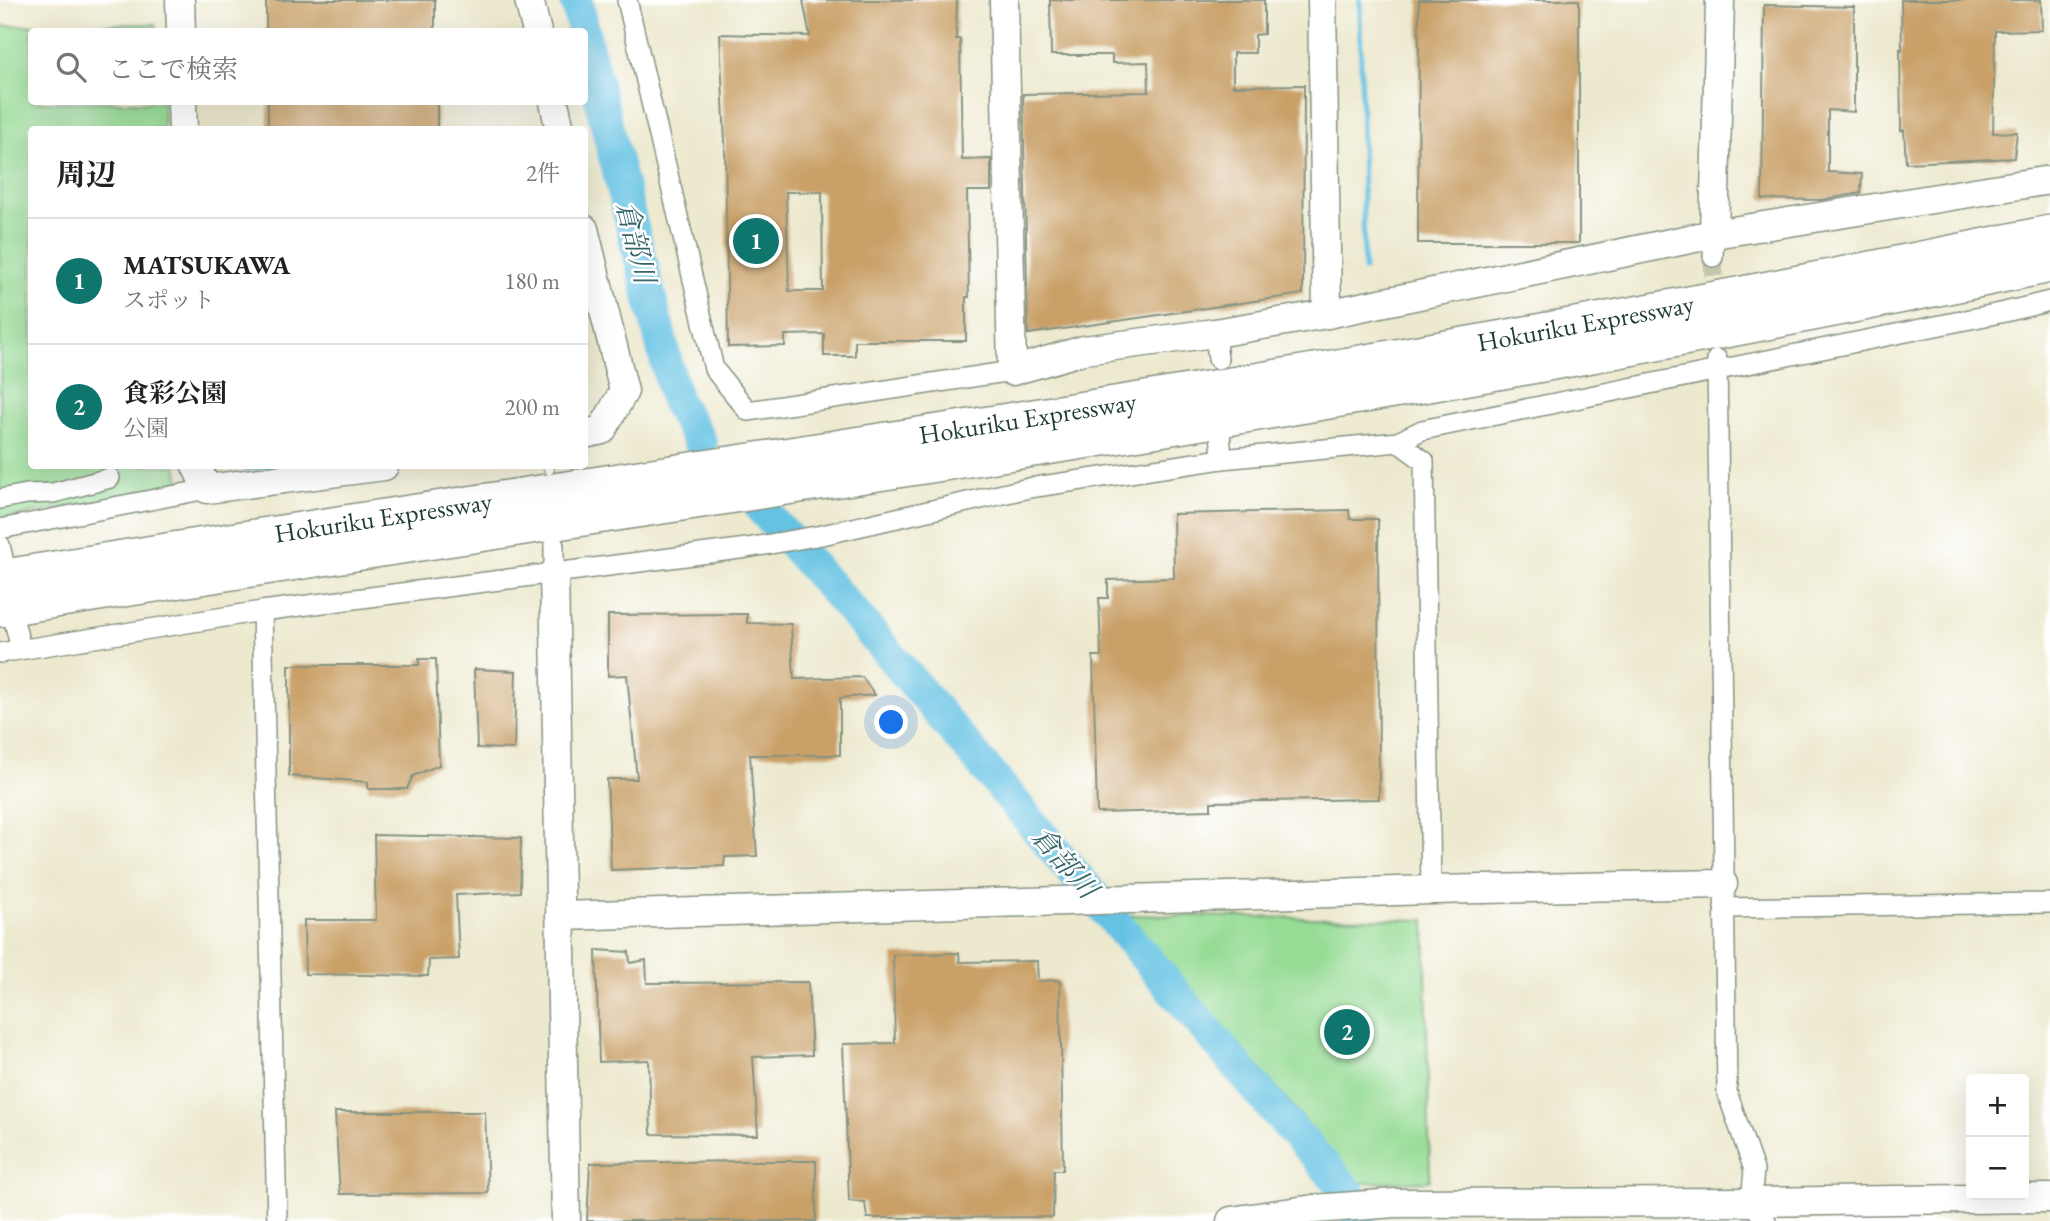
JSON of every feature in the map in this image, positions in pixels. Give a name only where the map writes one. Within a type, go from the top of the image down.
[{"type":"highway","name":"Hokuriku Expressway","points":[[1,560],[241,538],[1245,383],[1709,301],[2050,233]]},
{"type":"highway","name":"Hokuriku Expressway","points":[[8,617],[235,570],[1247,414],[1484,374],[2050,265]]},
{"type":"street","points":[[180,0],[181,28]]},
{"type":"street","points":[[529,0],[536,28]]},
{"type":"street","points":[[627,0],[714,369],[748,411],[1012,371],[1084,350],[1217,346],[1327,314],[1713,246],[2050,180]]},
{"type":"street","points":[[1004,0],[1012,371]]},
{"type":"street","points":[[1322,0],[1327,314]]},
{"type":"street","points":[[1713,246],[1720,0]]},
{"type":"street","points":[[183,105],[183,126]]},
{"type":"street","points":[[555,105],[559,126]]},
{"type":"street","points":[[588,245],[624,391],[602,430],[588,433]]},
{"type":"street","points":[[0,653],[262,611],[554,559],[747,548],[822,535],[1029,488],[1222,459],[1398,442],[1422,430],[1717,365],[2004,312],[2050,300]]},
{"type":"street","points":[[1717,365],[1727,1092],[1754,1170],[1758,1212]]},
{"type":"street","points":[[1220,432],[1222,459]]},
{"type":"street","points":[[1398,442],[1424,461],[1431,890]]},
{"type":"street","points":[[0,529],[202,477],[334,469]]},
{"type":"street","points":[[0,499],[54,493],[110,478]]},
{"type":"street","points":[[554,559],[566,1221]]},
{"type":"street","points":[[262,611],[277,1221]]},
{"type":"street","points":[[8,617],[21,649]]},
{"type":"street","points":[[560,916],[1431,890],[2050,903]]},
{"type":"street","points":[[1231,1221],[1314,1209],[1395,1203],[1758,1212],[2050,1198]]},
{"type":"green space","points":[[155,24],[156,28],[28,28],[28,105],[163,105],[164,126],[28,126],[28,469],[178,469],[181,488],[0,519],[0,26]]},
{"type":"green space","points":[[1127,915],[1425,920],[1430,1181],[1359,1183]]},
{"type":"building","points":[[266,0],[435,0],[435,28],[266,28]]},
{"type":"building","points":[[803,0],[957,0],[956,39],[960,39],[962,160],[991,159],[991,191],[967,191],[969,297],[966,297],[966,341],[855,341],[855,356],[824,356],[824,334],[785,335],[785,346],[728,347],[725,143],[720,34],[810,36]],"holes":[[[786,192],[822,192],[823,291],[789,291]]]},
{"type":"building","points":[[1050,0],[1264,0],[1264,34],[1255,35],[1255,53],[1233,53],[1233,86],[1304,85],[1303,294],[1028,334],[1023,94],[1149,92],[1148,62],[1112,63],[1112,55],[1051,55]]},
{"type":"building","points":[[1419,0],[1579,0],[1579,243],[1418,243]]},
{"type":"building","points":[[1901,0],[2041,0],[2042,30],[1995,31],[1993,133],[2017,132],[2014,158],[1906,163],[1904,130],[1901,131]]},
{"type":"building","points":[[1764,5],[1854,7],[1854,112],[1828,110],[1828,172],[1862,174],[1861,193],[1821,200],[1762,199]]},
{"type":"building","points":[[268,105],[437,105],[437,126],[268,126]]},
{"type":"building","points":[[1349,510],[1350,519],[1378,519],[1379,799],[1211,802],[1211,810],[1097,813],[1093,656],[1101,656],[1099,598],[1108,598],[1108,580],[1174,578],[1173,514]]},
{"type":"building","points":[[747,614],[747,623],[791,624],[794,679],[862,677],[875,695],[840,698],[840,755],[750,755],[757,856],[725,857],[724,866],[611,870],[607,779],[637,779],[627,675],[608,676],[608,615]]},
{"type":"building","points":[[419,659],[436,659],[439,765],[413,776],[407,789],[368,789],[368,782],[289,776],[289,665],[419,665]]},
{"type":"building","points":[[474,669],[516,671],[514,749],[477,748]]},
{"type":"building","points":[[374,835],[521,838],[520,892],[456,895],[459,959],[429,960],[428,976],[305,974],[304,920],[376,920]]},
{"type":"building","points":[[596,950],[629,952],[630,963],[646,960],[647,983],[808,982],[812,1055],[753,1057],[758,1135],[651,1134],[649,1060],[599,1062]]},
{"type":"building","points":[[959,953],[960,962],[1037,961],[1038,981],[1060,982],[1063,1170],[1054,1170],[1053,1217],[867,1218],[865,1202],[849,1201],[843,1044],[895,1043],[893,955]]},
{"type":"building","points":[[335,1112],[485,1112],[488,1193],[340,1194]]},
{"type":"building","points":[[816,1161],[816,1221],[587,1221],[590,1163]]},
{"type":"waterway","name":"倉部川","points":[[576,0],[583,28]]},
{"type":"waterway","points":[[1360,0],[1364,270]]},
{"type":"waterway","name":"倉部川","points":[[588,51],[676,401],[701,443]]},
{"type":"waterway","name":"倉部川","points":[[761,508],[866,627],[1276,1112],[1349,1193],[1360,1221]]},
{"type":"tunnel","points":[[1713,257],[1715,308]]},
{"type":"place","name":"MATSUKAWA","points":[[756,241]]},
{"type":"place","name":"食彩公園","points":[[1347,1032]]}]
